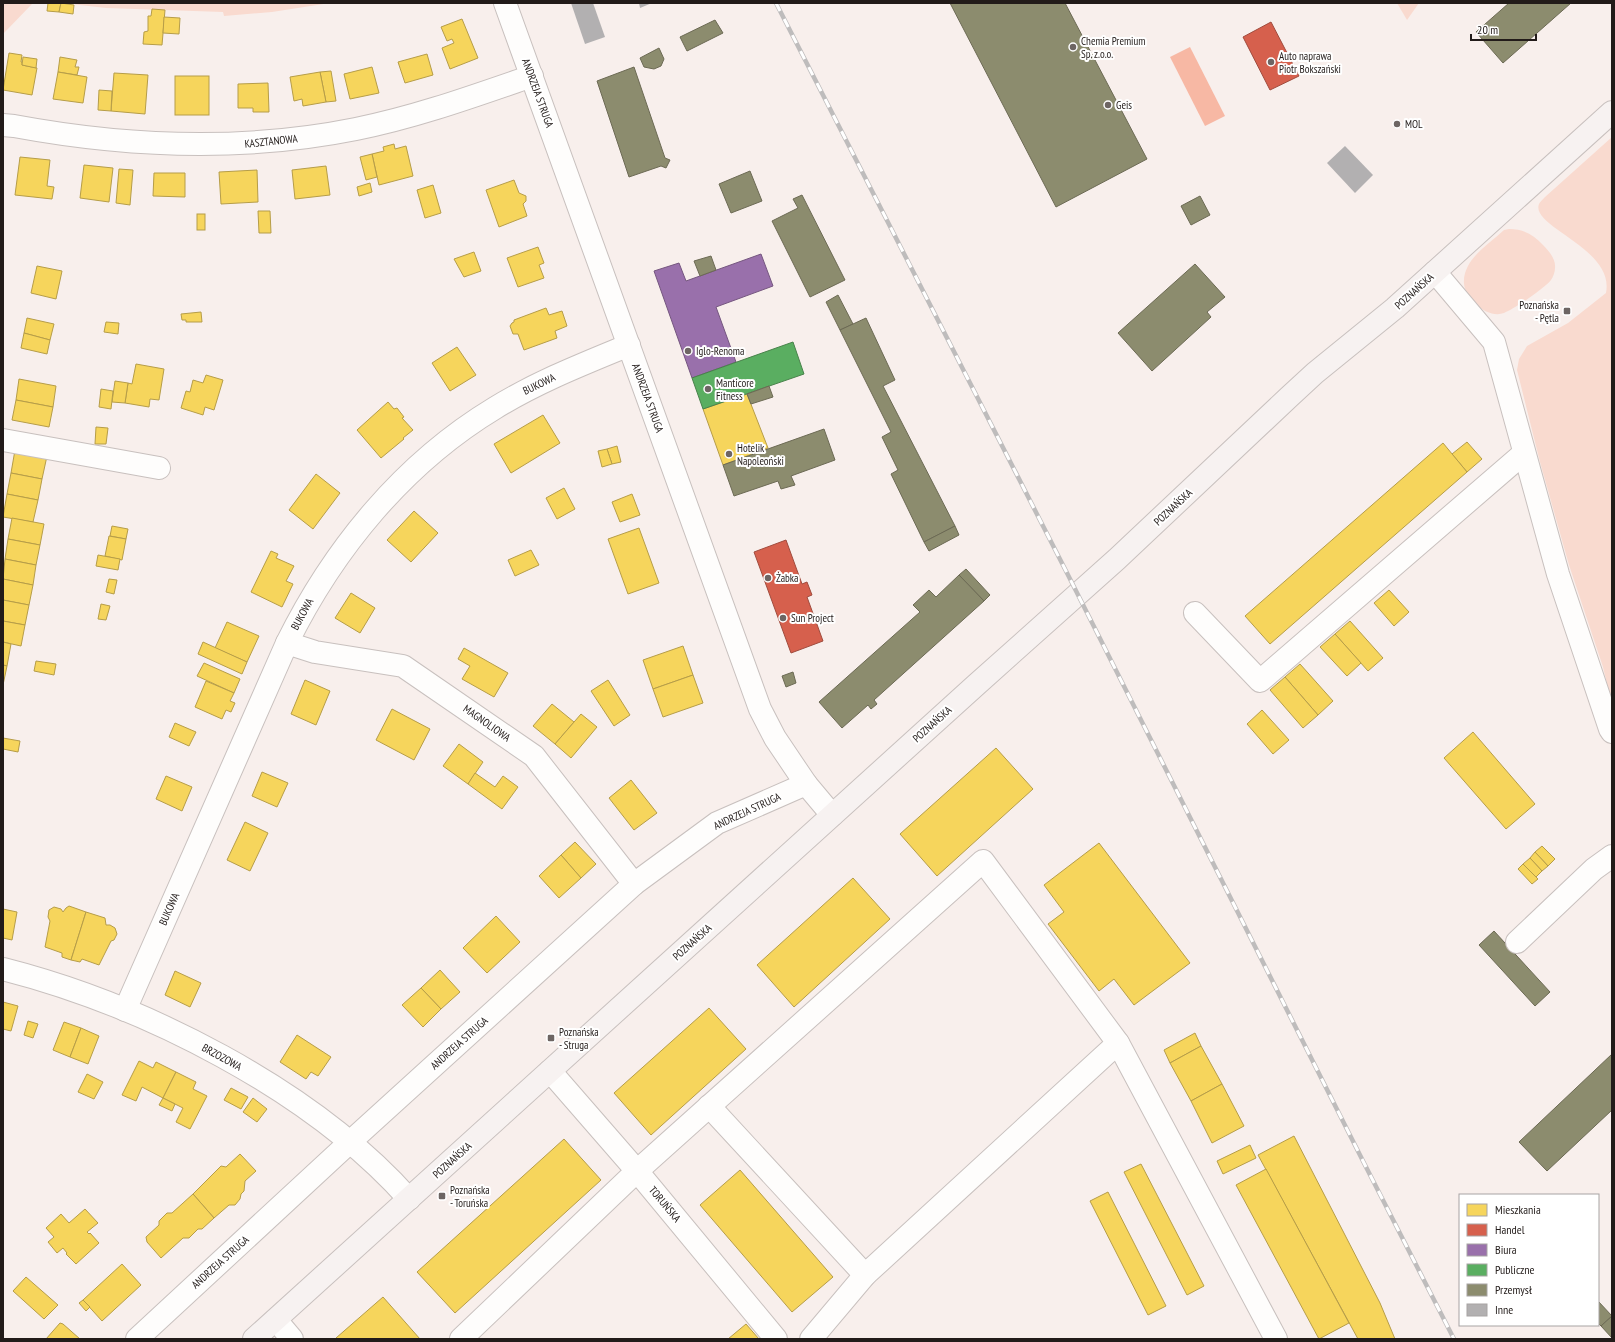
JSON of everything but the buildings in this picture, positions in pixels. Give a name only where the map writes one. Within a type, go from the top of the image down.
[{"type":"main road","name":"POZNAŃSKA","points":[[254,1339],[1128,549],[1294,392],[1395,308],[1612,112]]},
{"type":"street","name":"ANDRZEJA STRUGA","points":[[505,3],[760,709],[774,738],[806,784],[832,815]]},
{"type":"street","name":"KASZTANOWA","points":[[3,125],[11,125],[80,137],[143,143],[184,145],[251,143],[318,136],[382,123],[447,105],[532,76]]},
{"type":"street","points":[[1435,272],[1494,342],[1558,574],[1612,732]]},
{"type":"street","name":"BUKOWA","points":[[125,1010],[287,643],[311,598],[345,547],[392,490],[432,452],[462,428],[509,399],[561,373],[629,345]]},
{"type":"street","points":[[3,440],[159,468]]},
{"type":"street","points":[[1195,613],[1260,681],[1524,453]]},
{"type":"street","name":"MAGNOLIOWA","points":[[287,643],[315,652],[403,666],[534,756],[634,884]]},
{"type":"street","name":"ANDRZEJA STRUGA","points":[[137,1339],[350,1142],[634,884],[717,823],[806,784]]},
{"type":"street","points":[[1517,942],[1594,870],[1612,856]]},
{"type":"street","points":[[468,1336],[637,1171],[983,861],[1118,1043],[1276,1339]]},
{"type":"street","name":"BRZOZOWA","points":[[3,969],[71,990],[125,1010],[197,1044],[261,1080],[296,1102],[350,1142],[376,1164],[409,1199]]},
{"type":"street","points":[[811,1339],[865,1276],[1118,1043]]},
{"type":"street","name":"TORUŃSKA","points":[[550,1071],[637,1171],[776,1339]]},
{"type":"street","points":[[709,1106],[865,1276]]},
{"type":"street","points":[[276,1320],[292,1339]]},
{"type":"shaded area","points":[[3,3],[33,3],[3,34]]},
{"type":"shaded area","points":[[62,3],[330,3],[272,12],[224,16],[223,12],[106,8]]},
{"type":"shaded area","points":[[1397,3],[1419,3],[1407,20]]},
{"type":"shaded area","points":[[1190,47],[1225,116],[1205,126],[1170,57]]},
{"type":"shaded area","points":[[1612,137],[1612,705],[1603,667],[1569,565],[1540,462],[1517,370],[1519,359],[1527,346],[1568,323],[1606,293],[1605,277],[1598,263],[1586,251],[1547,221],[1540,213],[1539,204]]},
{"type":"shaded area","points":[[1509,229],[1523,231],[1532,235],[1539,241],[1552,255],[1555,271],[1548,284],[1522,303],[1504,313],[1491,313],[1485,311],[1473,302],[1464,284],[1464,275],[1477,254],[1504,230]]},
{"type":"railway","points":[[776,3],[1066,571],[1454,1339]]},
{"type":"place","name":"Chemia Premium Sp. z.o.o.","points":[[1073,47]]},
{"type":"place","name":"Auto naprawa Piotr Bokszański","points":[[1271,62]]},
{"type":"place","name":"Geis","points":[[1108,105]]},
{"type":"place","name":"MOL","points":[[1397,124]]},
{"type":"place","name":"Poznańska - Pętla","points":[[1567,311]]},
{"type":"place","name":"Iglo-Renoma","points":[[688,351]]},
{"type":"place","name":"Manticore Fitness","points":[[708,389]]},
{"type":"place","name":"Hotelik Napoleoński","points":[[729,454]]},
{"type":"place","name":"Żabka","points":[[768,578]]},
{"type":"place","name":"Sun Project","points":[[783,618]]},
{"type":"place","name":"Poznańska - Struga","points":[[551,1038]]},
{"type":"place","name":"Poznańska - Toruńska","points":[[442,1196]]}]
